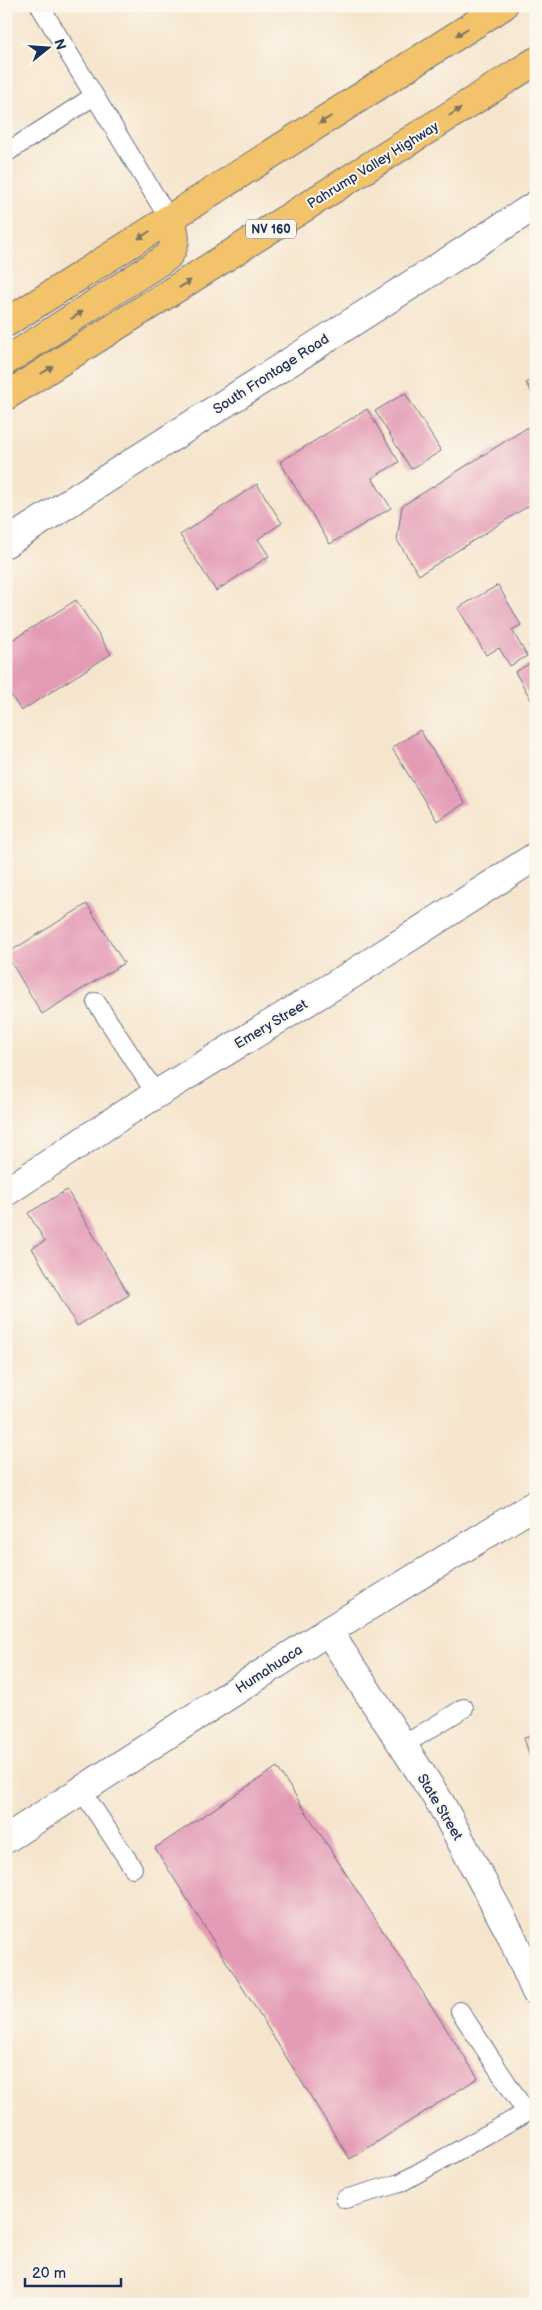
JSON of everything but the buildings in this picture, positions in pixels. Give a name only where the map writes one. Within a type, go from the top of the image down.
[{"type":"highway","points":[[6,323],[503,6]]},
{"type":"highway","name":"Pahrump Valley Highway","points":[[6,396],[536,62]]},
{"type":"highway","points":[[6,361],[167,257],[175,244],[175,236],[169,219]]},
{"type":"street","name":"South Frontage Road","points":[[6,543],[536,205]]},
{"type":"street","name":"Emery Street","points":[[6,1192],[156,1094],[354,973],[536,856]]},
{"type":"street","name":"Humahuaca","points":[[6,1840],[328,1631],[536,1504]]},
{"type":"street","name":"State Street","points":[[328,1631],[441,1804],[510,1933],[536,1992]]},
{"type":"lane","points":[[40,6],[169,219]]},
{"type":"lane","points":[[6,153],[94,96]]},
{"type":"lane","points":[[96,1002],[156,1094]]},
{"type":"lane","points":[[402,1746],[464,1708]]},
{"type":"lane","points":[[82,1791],[133,1868]]},
{"type":"lane","points":[[345,2199],[400,2182],[531,2109],[460,2011]]}]
